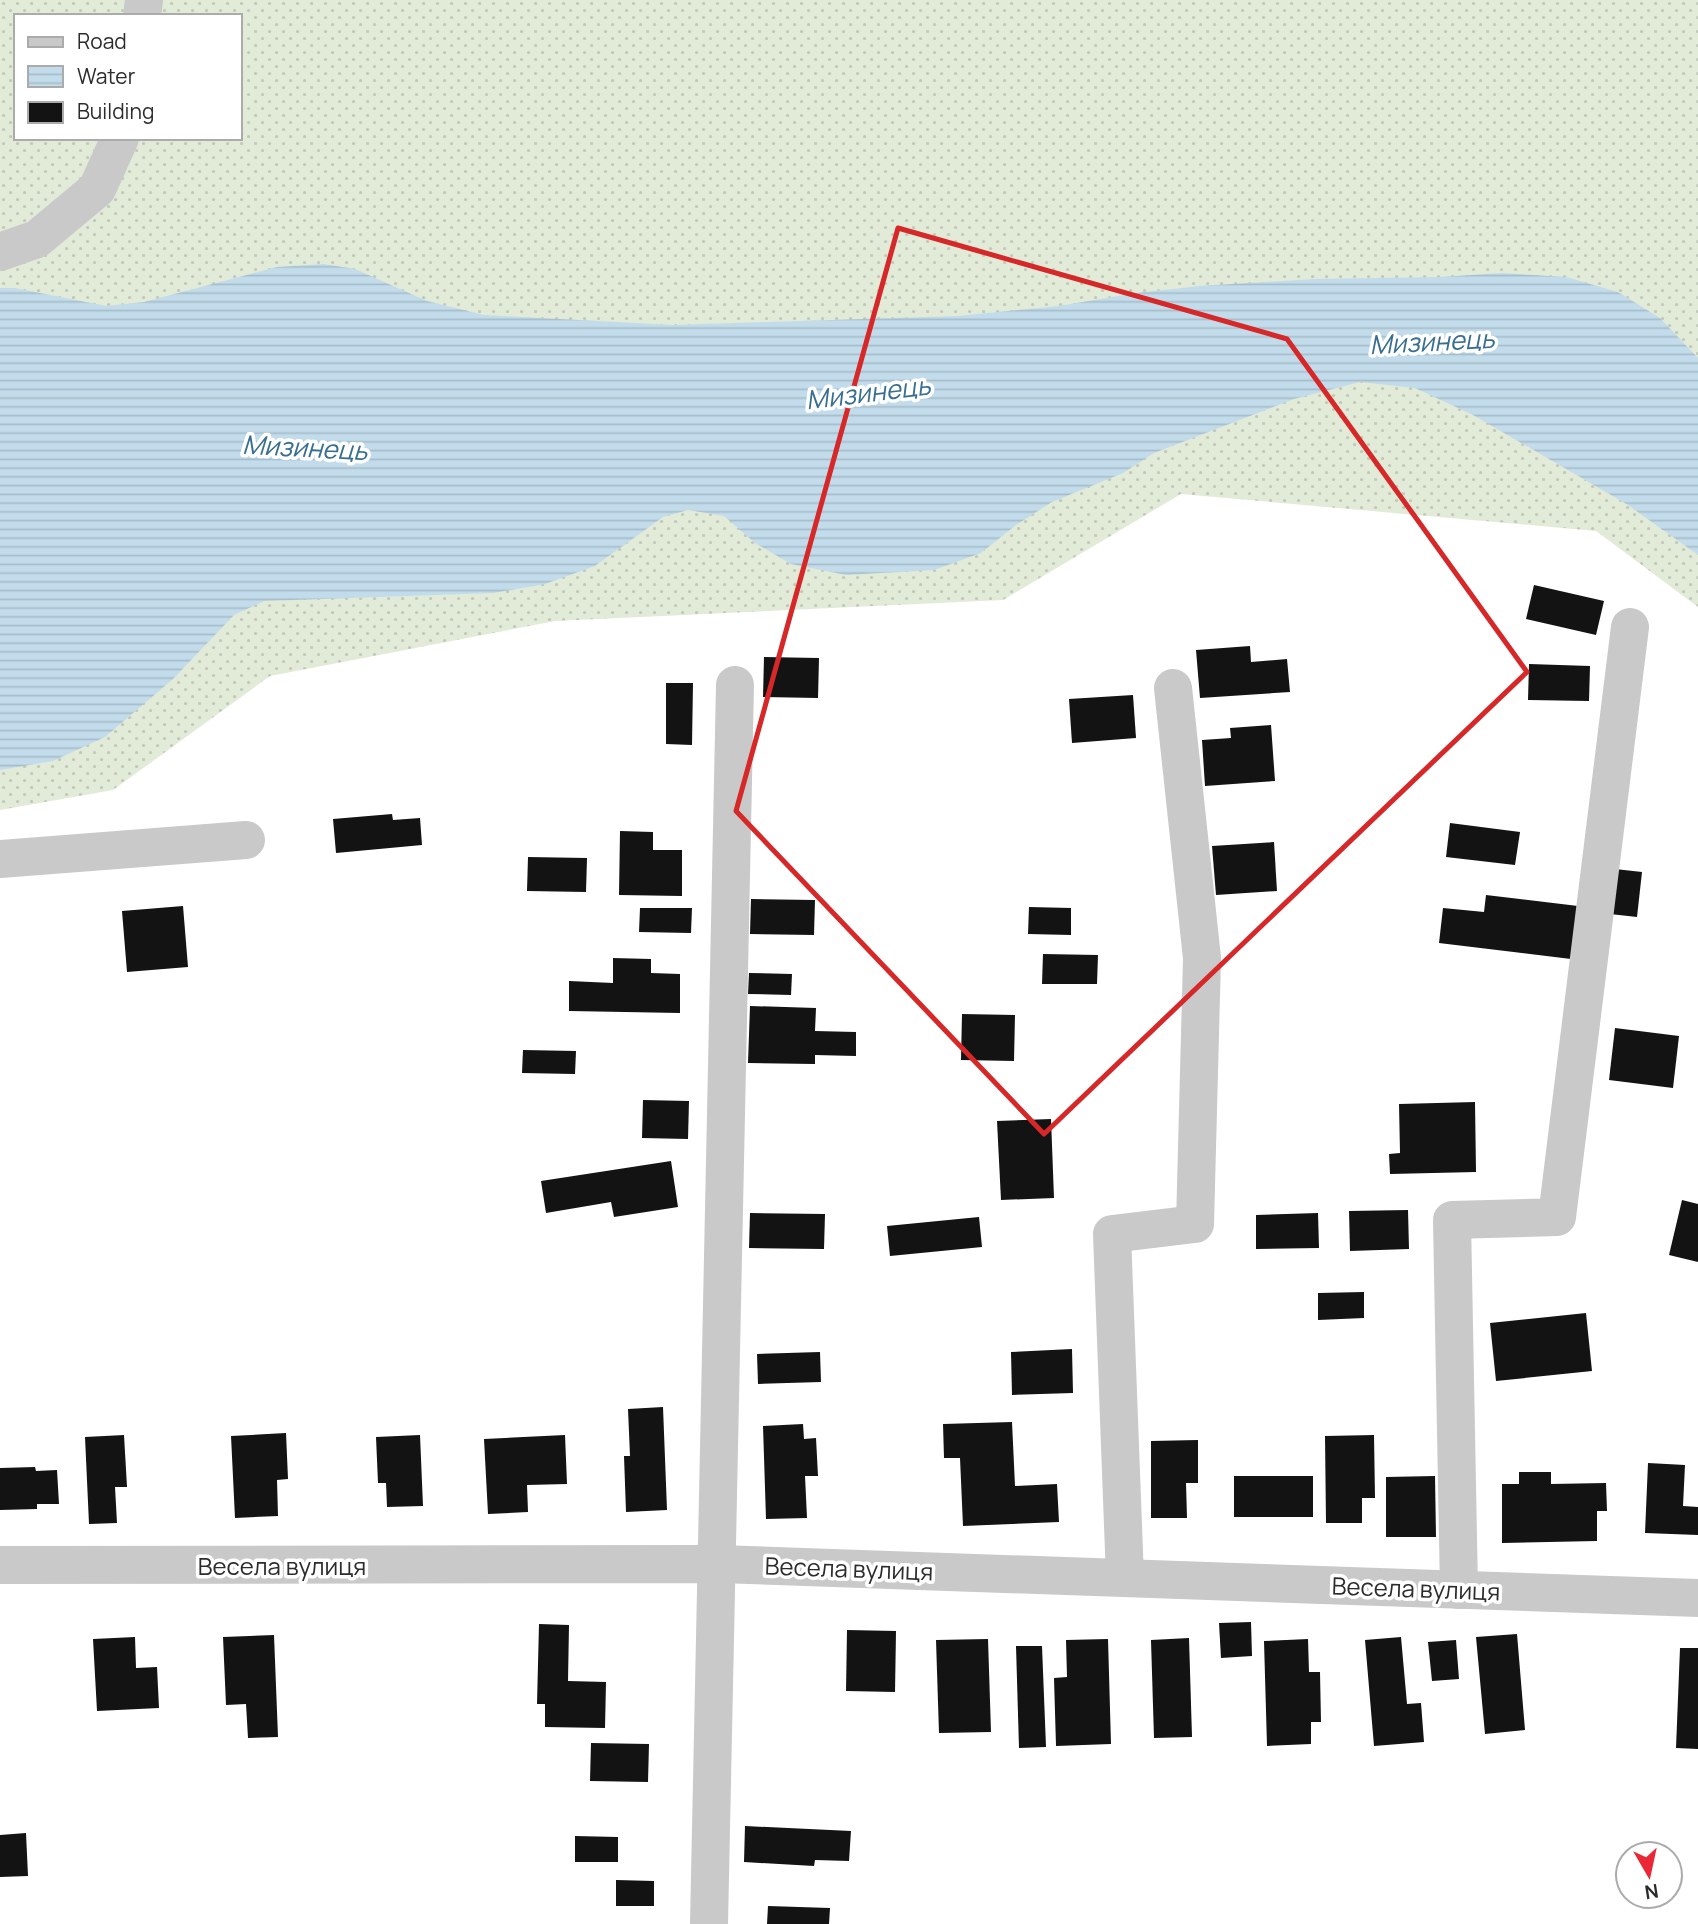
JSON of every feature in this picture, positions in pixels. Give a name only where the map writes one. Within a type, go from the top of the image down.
[{"type":"street","points":[[0,252],[37,239],[97,189],[119,140]]},
{"type":"street","points":[[1460,1590],[1452,1220],[1557,1217],[1630,627]]},
{"type":"street","points":[[709,1924],[735,685]]},
{"type":"street","points":[[1125,1578],[1112,1234],[1195,1224],[1202,958],[1173,688]]},
{"type":"street","points":[[0,859],[246,840]]},
{"type":"street","name":"Весела вулиця","points":[[0,1565],[718,1564],[1698,1598]]},
{"type":"highlighted area","points":[[898,228],[1287,339],[1527,672],[1044,1134],[736,811]]},
{"type":"green space","points":[[0,0],[1698,0],[1698,607],[1596,531],[1181,494],[1003,600],[555,621],[270,676],[113,790],[0,810]]},
{"type":"water","name":"Мизинець","points":[[324,264],[355,269],[427,301],[484,315],[673,325],[957,316],[1059,306],[1200,286],[1314,279],[1502,273],[1566,277],[1618,292],[1660,318],[1698,358],[1698,555],[1628,505],[1473,415],[1415,388],[1360,382],[1294,399],[1154,453],[1123,473],[1052,502],[1016,525],[981,553],[934,570],[846,575],[791,564],[755,543],[724,516],[688,510],[663,517],[595,566],[545,584],[493,593],[264,601],[234,615],[173,679],[105,737],[53,761],[0,770],[0,288],[15,288],[106,306],[144,302],[277,267]]},
{"type":"building","points":[[1534,585],[1604,601],[1596,635],[1526,619]]},
{"type":"building","points":[[1250,646],[1251,662],[1287,659],[1290,692],[1200,698],[1196,650]]},
{"type":"building","points":[[764,657],[819,658],[818,698],[763,697]]},
{"type":"building","points":[[1529,664],[1590,666],[1589,701],[1528,700]]},
{"type":"building","points":[[666,683],[693,683],[692,745],[666,744]]},
{"type":"building","points":[[1133,695],[1136,738],[1072,743],[1069,699]]},
{"type":"building","points":[[1271,725],[1275,781],[1205,786],[1202,740],[1231,738],[1230,728]]},
{"type":"building","points":[[392,814],[393,820],[420,818],[422,845],[336,853],[333,819]]},
{"type":"building","points":[[1450,823],[1520,832],[1515,865],[1446,857]]},
{"type":"building","points":[[620,831],[653,832],[653,850],[682,850],[682,896],[619,895]]},
{"type":"building","points":[[1274,842],[1277,891],[1216,895],[1212,846]]},
{"type":"building","points":[[528,857],[587,858],[586,892],[527,891]]},
{"type":"building","points":[[1615,869],[1642,872],[1637,917],[1610,914]]},
{"type":"building","points":[[1486,895],[1578,906],[1571,959],[1439,943],[1443,908],[1484,912]]},
{"type":"building","points":[[751,899],[815,900],[814,935],[750,934]]},
{"type":"building","points":[[183,906],[188,967],[127,972],[122,911]]},
{"type":"building","points":[[1029,907],[1071,908],[1071,935],[1028,934]]},
{"type":"building","points":[[640,908],[692,908],[691,933],[639,932]]},
{"type":"building","points":[[1043,954],[1098,955],[1097,984],[1042,984]]},
{"type":"building","points":[[613,958],[651,959],[651,973],[680,974],[680,1013],[569,1011],[569,981],[613,983]]},
{"type":"building","points":[[749,973],[792,974],[791,995],[748,994]]},
{"type":"building","points":[[750,1006],[816,1008],[815,1031],[856,1032],[856,1056],[815,1055],[815,1064],[748,1063]]},
{"type":"building","points":[[962,1014],[1015,1015],[1014,1061],[961,1060]]},
{"type":"building","points":[[1615,1028],[1679,1036],[1673,1088],[1609,1080]]},
{"type":"building","points":[[523,1050],[576,1051],[575,1074],[522,1073]]},
{"type":"building","points":[[643,1100],[689,1101],[688,1139],[642,1138]]},
{"type":"building","points":[[1475,1102],[1476,1172],[1390,1174],[1389,1154],[1400,1153],[1399,1104]]},
{"type":"building","points":[[1051,1119],[1054,1198],[1001,1200],[997,1121]]},
{"type":"building","points":[[671,1161],[678,1207],[614,1217],[611,1202],[546,1213],[541,1181]]},
{"type":"building","points":[[1682,1200],[1698,1204],[1698,1262],[1669,1255]]},
{"type":"building","points":[[1408,1210],[1409,1249],[1350,1251],[1349,1211]]},
{"type":"building","points":[[750,1213],[825,1214],[824,1249],[749,1248]]},
{"type":"building","points":[[1318,1213],[1319,1248],[1256,1249],[1256,1215]]},
{"type":"building","points":[[979,1217],[982,1247],[890,1256],[887,1226]]},
{"type":"building","points":[[1364,1292],[1364,1318],[1318,1320],[1318,1293]]},
{"type":"building","points":[[1586,1313],[1592,1371],[1496,1381],[1490,1323]]},
{"type":"building","points":[[1072,1349],[1073,1393],[1012,1395],[1011,1352]]},
{"type":"building","points":[[820,1352],[821,1382],[758,1384],[757,1354]]},
{"type":"building","points":[[663,1407],[667,1510],[626,1512],[624,1456],[630,1456],[628,1409]]},
{"type":"building","points":[[1012,1422],[1015,1486],[1057,1484],[1059,1522],[963,1526],[960,1458],[944,1458],[943,1424]]},
{"type":"building","points":[[803,1424],[804,1439],[816,1438],[818,1476],[805,1476],[807,1518],[766,1519],[763,1426]]},
{"type":"building","points":[[286,1433],[288,1479],[277,1480],[278,1516],[235,1518],[231,1436]]},
{"type":"building","points":[[124,1435],[127,1487],[115,1487],[117,1523],[89,1524],[85,1437]]},
{"type":"building","points":[[420,1435],[423,1506],[387,1507],[386,1483],[378,1483],[376,1437]]},
{"type":"building","points":[[565,1435],[567,1484],[527,1485],[528,1512],[488,1514],[484,1439]]},
{"type":"building","points":[[1374,1435],[1375,1498],[1362,1498],[1362,1523],[1326,1523],[1325,1436]]},
{"type":"building","points":[[1198,1440],[1198,1483],[1186,1483],[1187,1518],[1151,1518],[1151,1441]]},
{"type":"building","points":[[1648,1463],[1685,1465],[1683,1506],[1698,1507],[1698,1535],[1645,1533]]},
{"type":"building","points":[[35,1467],[36,1471],[57,1470],[59,1504],[37,1504],[37,1509],[0,1510],[0,1468]]},
{"type":"building","points":[[1519,1472],[1551,1472],[1551,1484],[1606,1483],[1607,1511],[1597,1511],[1597,1541],[1502,1543],[1502,1484],[1519,1484]]},
{"type":"building","points":[[1234,1476],[1313,1476],[1313,1517],[1234,1517]]},
{"type":"building","points":[[1435,1476],[1436,1537],[1386,1537],[1386,1477]]},
{"type":"building","points":[[1251,1622],[1252,1656],[1221,1658],[1219,1623]]},
{"type":"building","points":[[539,1624],[569,1625],[568,1681],[606,1682],[605,1728],[545,1727],[545,1704],[537,1704]]},
{"type":"building","points":[[847,1630],[896,1631],[895,1692],[846,1691]]},
{"type":"building","points":[[1517,1634],[1525,1730],[1485,1734],[1476,1637]]},
{"type":"building","points":[[274,1635],[278,1737],[248,1738],[246,1704],[226,1705],[223,1637]]},
{"type":"building","points":[[135,1637],[136,1668],[157,1667],[159,1708],[97,1711],[93,1639]]},
{"type":"building","points":[[1401,1637],[1407,1704],[1421,1703],[1424,1742],[1374,1746],[1365,1640]]},
{"type":"building","points":[[1189,1638],[1192,1737],[1154,1738],[1151,1640]]},
{"type":"building","points":[[988,1639],[991,1732],[939,1733],[936,1640]]},
{"type":"building","points":[[1108,1639],[1111,1744],[1056,1746],[1054,1678],[1067,1677],[1066,1640]]},
{"type":"building","points":[[1308,1639],[1309,1672],[1320,1672],[1321,1722],[1311,1722],[1311,1744],[1267,1746],[1264,1641]]},
{"type":"building","points":[[1456,1640],[1459,1679],[1432,1681],[1428,1642]]},
{"type":"building","points":[[1016,1646],[1042,1646],[1046,1747],[1019,1748]]},
{"type":"building","points":[[1680,1648],[1698,1648],[1698,1749],[1676,1748]]},
{"type":"building","points":[[591,1743],[649,1744],[648,1782],[590,1781]]},
{"type":"building","points":[[745,1826],[851,1831],[849,1861],[815,1860],[814,1866],[744,1862]]},
{"type":"building","points":[[26,1833],[28,1876],[0,1877],[0,1835]]},
{"type":"building","points":[[575,1836],[618,1837],[618,1862],[575,1862]]},
{"type":"building","points":[[616,1880],[654,1881],[654,1906],[616,1906]]},
{"type":"building","points":[[768,1906],[830,1908],[829,1924],[767,1924]]}]
